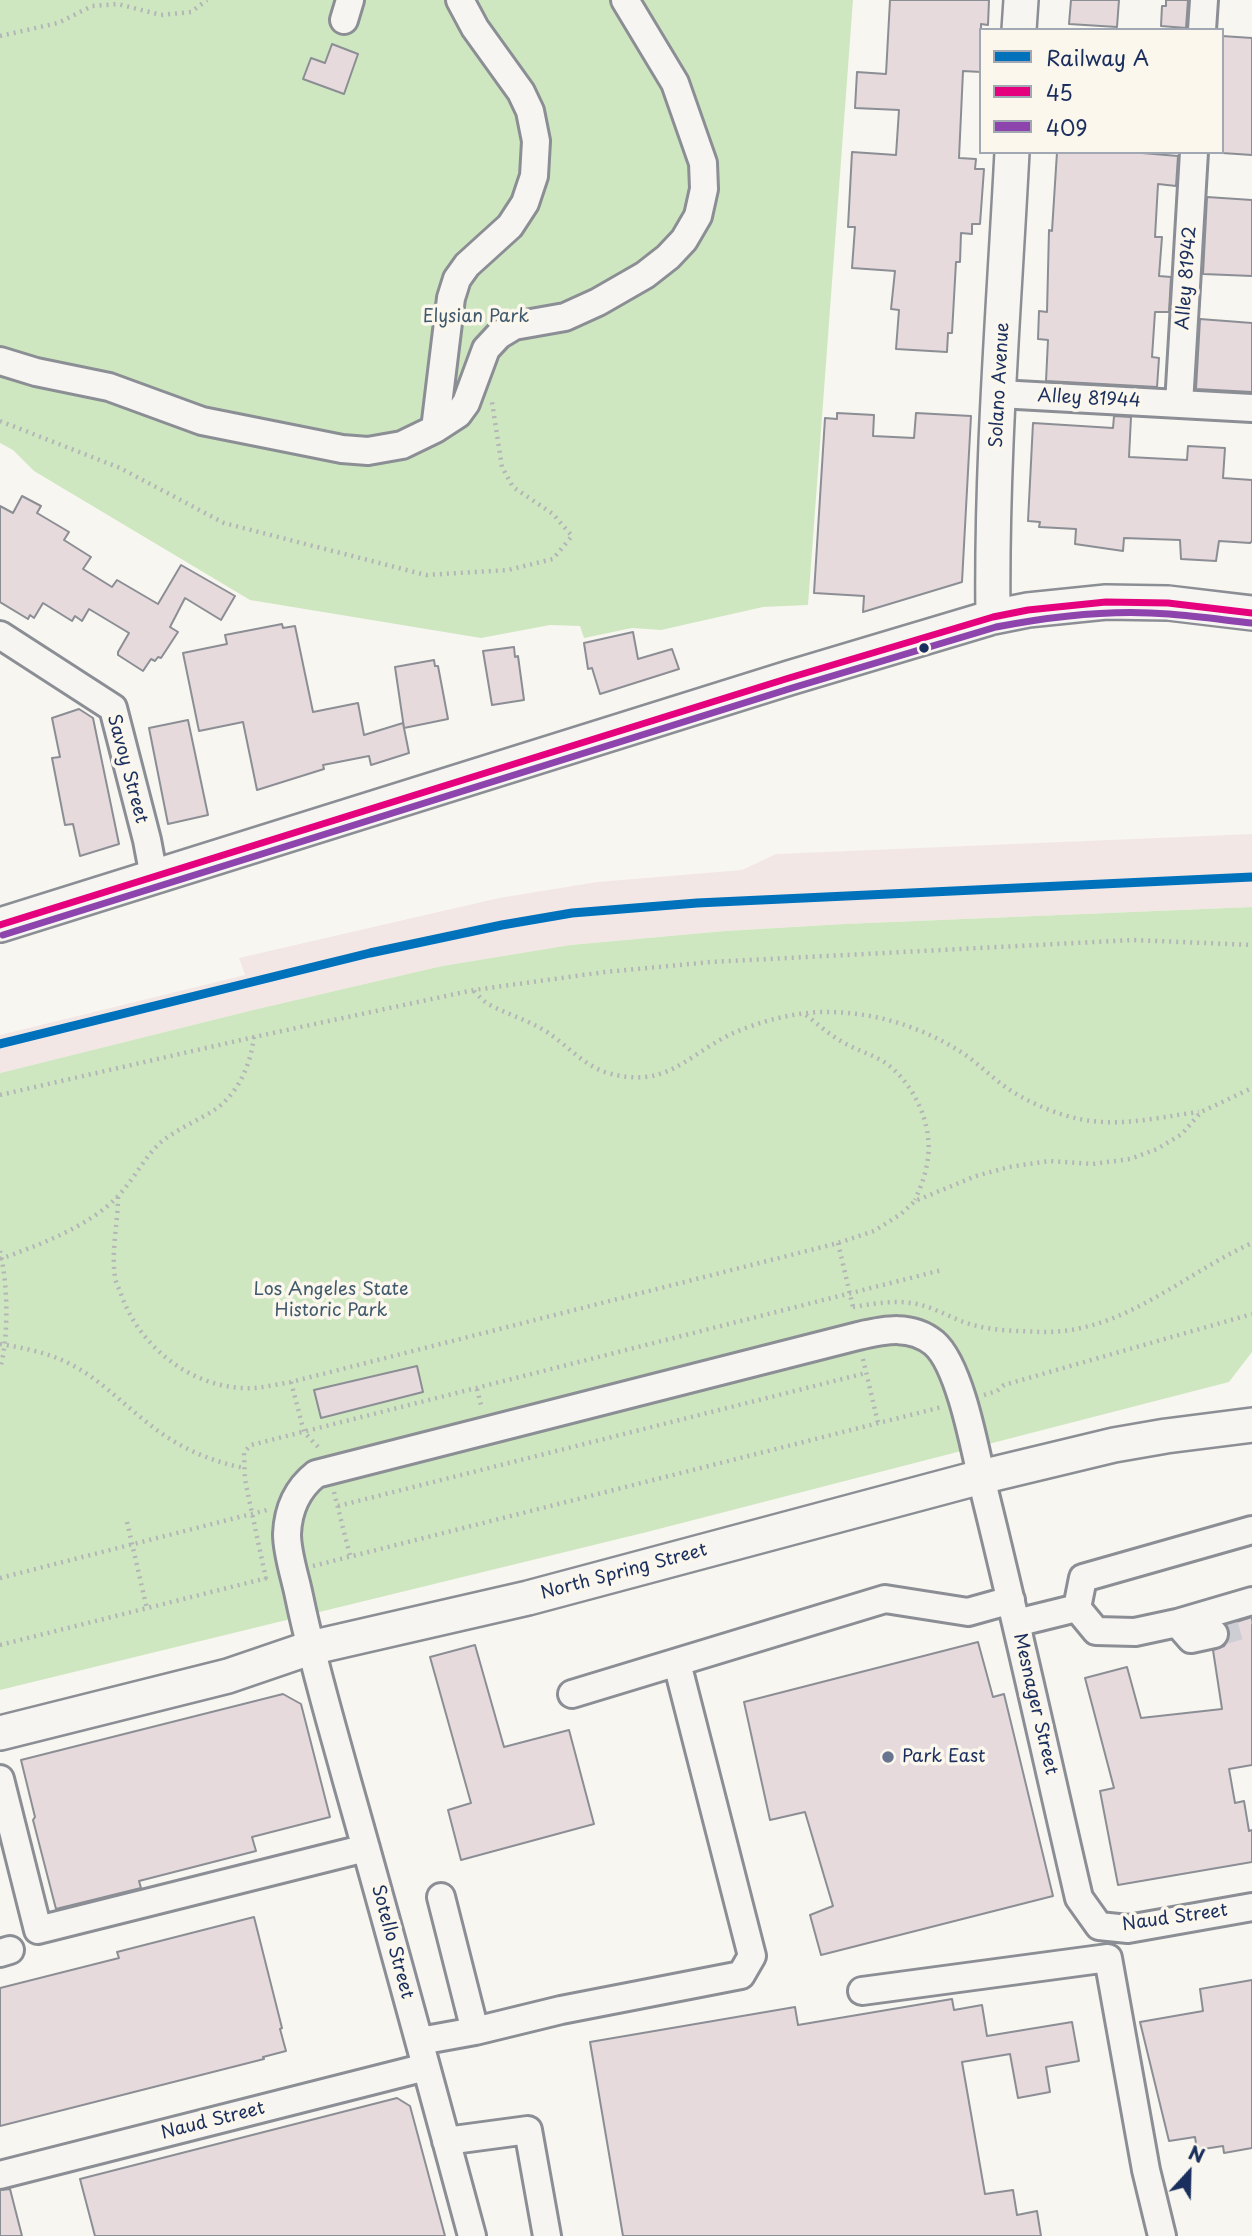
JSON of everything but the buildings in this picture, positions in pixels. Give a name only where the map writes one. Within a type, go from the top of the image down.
[{"type":"main road","points":[[1019,28],[1021,0]]},
{"type":"main road","name":"Solano Avenue","points":[[993,617],[992,574],[999,394],[1012,154]]},
{"type":"main road","points":[[0,925],[789,678],[993,617],[1040,608],[1106,602],[1168,603],[1252,613]]},
{"type":"main road","name":"North Spring Street","points":[[0,1733],[228,1676],[310,1648],[527,1598],[981,1477],[1114,1445],[1252,1426]]},
{"type":"street","points":[[435,429],[452,298],[457,279],[467,265],[510,226],[525,203],[534,176],[536,141],[530,111],[521,92],[475,28],[460,0]]},
{"type":"street","points":[[0,361],[36,372],[109,387],[202,421],[342,449],[368,451],[402,445],[435,429],[458,414],[466,402],[486,349],[499,335],[514,326],[565,317],[645,275],[684,240],[698,216],[704,189],[703,163],[675,83],[625,0]]},
{"type":"street","points":[[1202,28],[1204,0]]},
{"type":"street","name":"Alley 81942","points":[[1179,404],[1194,154]]},
{"type":"street","name":"Alley 81944","points":[[999,394],[1252,408]]},
{"type":"street","name":"Savoy Street","points":[[0,635],[113,708],[154,877]]},
{"type":"street","name":"Mesnager Street","points":[[291,1509],[306,1482],[329,1469],[887,1330],[905,1329],[922,1335],[936,1344],[947,1359],[963,1401],[1079,1898],[1099,1926]]},
{"type":"street","name":"Sotello Street","points":[[291,1509],[288,1546],[310,1648],[472,2236]]},
{"type":"street","points":[[1077,1608],[1083,1578],[1252,1530]]},
{"type":"street","points":[[572,1694],[885,1599],[968,1612],[1077,1608]]},
{"type":"street","points":[[1077,1608],[1096,1630],[1135,1632],[1252,1601]]},
{"type":"street","points":[[1177,1623],[1191,1639],[1214,1634]]},
{"type":"street","points":[[420,2041],[741,1975],[752,1956],[677,1663]]},
{"type":"street","points":[[0,1779],[38,1930],[366,1848]]},
{"type":"street","points":[[441,1897],[475,2031]]},
{"type":"street","name":"Naud Street","points":[[1099,1926],[1128,1929],[1252,1907]]},
{"type":"street","points":[[862,1991],[1108,1958],[1146,2171],[1162,2236]]},
{"type":"street","name":"Naud Street","points":[[0,2175],[426,2067]]},
{"type":"street","points":[[446,2141],[528,2130],[547,2236]]},
{"type":"path","points":[[0,36],[58,23],[92,6],[118,4],[161,15],[191,12],[206,0]]},
{"type":"path","points":[[0,421],[120,468],[224,523],[426,575],[508,570],[554,559],[572,536],[552,514],[513,487],[502,467],[494,406],[486,386],[475,378]]},
{"type":"path","points":[[0,1095],[474,990],[605,972],[711,962],[1133,940],[1252,945]]},
{"type":"path","points":[[474,990],[487,1004],[535,1024],[584,1061],[606,1072],[628,1077],[648,1077],[672,1071],[729,1035],[786,1017],[829,1012],[865,1015],[903,1024],[939,1039],[963,1053],[1009,1089],[1040,1106],[1064,1115],[1097,1122],[1131,1123],[1201,1112],[1252,1088]]},
{"type":"path","points":[[805,1014],[829,1034],[892,1067],[909,1086],[920,1106],[929,1146],[927,1164],[915,1201]]},
{"type":"path","points":[[1,1259],[79,1225],[118,1197],[143,1161],[162,1141],[209,1114],[228,1099],[246,1069],[254,1037]]},
{"type":"path","points":[[118,1197],[115,1278],[126,1308],[140,1332],[160,1354],[180,1369],[230,1386],[254,1388],[291,1382],[838,1242],[874,1231],[901,1214],[915,1201],[976,1176],[1009,1167],[1049,1161],[1093,1164],[1130,1159],[1157,1149],[1182,1134],[1201,1112]]},
{"type":"path","points":[[838,1242],[854,1314]]},
{"type":"path","points":[[853,1307],[887,1302],[911,1303],[978,1326],[1005,1330],[1045,1332],[1084,1326],[1131,1311],[1225,1255],[1252,1243]]},
{"type":"path","points":[[0,1251],[6,1302],[0,1369]]},
{"type":"path","points":[[266,1579],[244,1468],[244,1451],[251,1446],[942,1270]]},
{"type":"path","points":[[976,1398],[997,1391],[1004,1385],[1252,1314]]},
{"type":"path","points":[[2,1344],[42,1353],[71,1364],[97,1380],[174,1443],[201,1456],[244,1468]]},
{"type":"path","points":[[861,1351],[878,1423]]},
{"type":"path","points":[[338,1506],[866,1373]]},
{"type":"path","points":[[291,1382],[304,1432],[326,1456]]},
{"type":"path","points":[[477,1389],[484,1418]]},
{"type":"path","points":[[307,1568],[946,1406]]},
{"type":"path","points":[[332,1487],[350,1556]]},
{"type":"path","points":[[0,1578],[277,1508],[291,1509]]},
{"type":"path","points":[[127,1522],[147,1609]]},
{"type":"path","points":[[0,1645],[279,1575]]},
{"type":"shaded area","points":[[1252,834],[1252,907],[844,924],[725,931],[570,945],[442,966],[0,1073],[0,1035],[245,975],[239,958],[499,898],[597,882],[742,870],[776,854]]},
{"type":"green space","name":"Elysian Park","points":[[0,0],[853,0],[808,605],[763,607],[661,630],[632,628],[584,638],[580,626],[550,625],[481,638],[250,600],[34,471],[13,450],[0,443]]},
{"type":"green space","name":"Los Angeles State Historic Park","points":[[1252,907],[1252,1352],[1229,1382],[647,1532],[0,1690],[0,1073],[442,966],[570,945],[725,931],[844,924]]},
{"type":"tunnel","points":[[1214,1634],[1252,1623]]},
{"type":"rail line","name":"A","points":[[0,1044],[370,953],[572,913],[697,903],[1252,877]]},
{"type":"transit line","name":"45","points":[[0,925],[789,678],[993,617],[1028,610],[1106,602],[1168,603],[1252,613]]},
{"type":"transit line","name":"409","points":[[3,935],[792,688],[996,627],[1060,617],[1126,612],[1251,623]]},
{"type":"place","name":"Park East","points":[[888,1757]]}]
